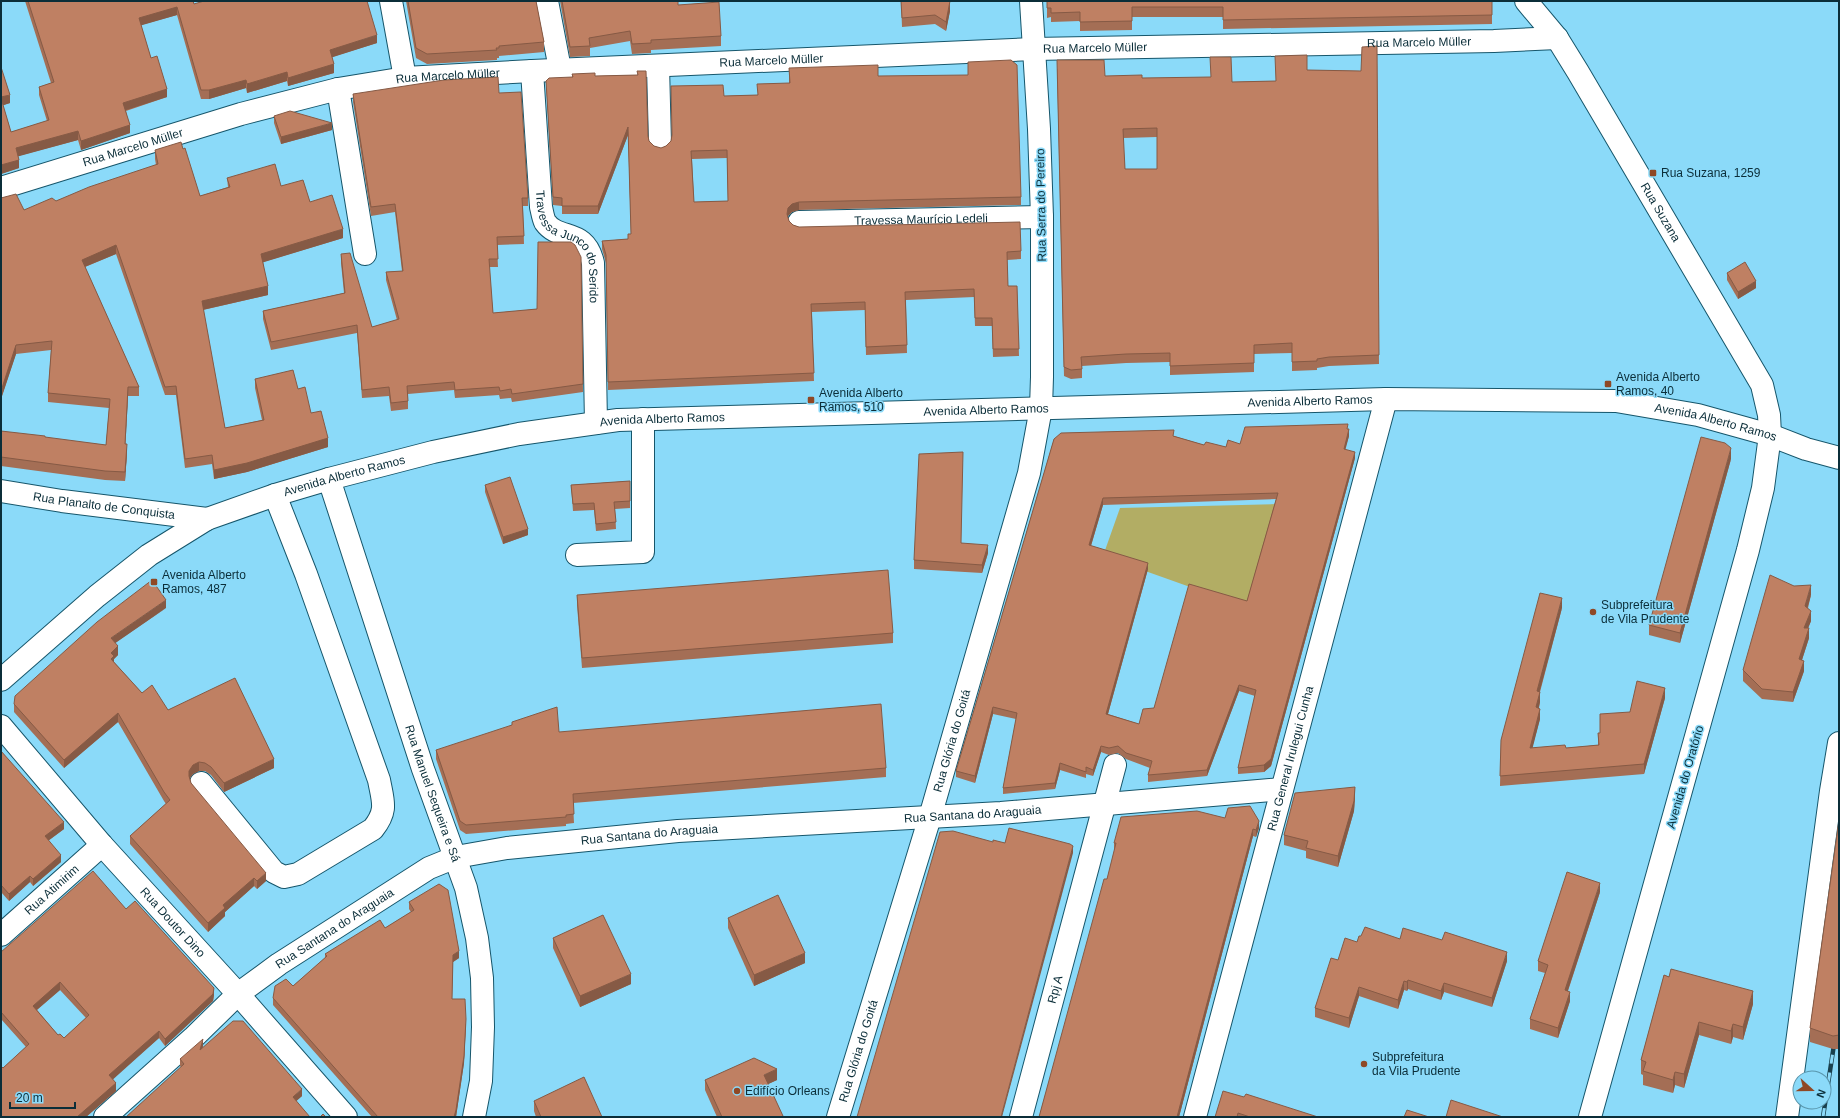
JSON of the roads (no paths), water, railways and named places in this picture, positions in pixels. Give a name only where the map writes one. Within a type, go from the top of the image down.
[{"type":"street","points":[[391,1],[405,78]]},
{"type":"street","points":[[547,1],[560,69]]},
{"type":"street","name":"Rua Serra do Pereiro","points":[[1031,1],[1033,49],[1040,129],[1042,217],[1041,408]]},
{"type":"street","name":"Rua Suzana","points":[[1526,1],[1557,38],[1619,139],[1762,385],[1769,415],[1770,435]]},
{"type":"street","name":"Rua Marcelo Müller","points":[[1,188],[241,114],[338,89],[405,78],[560,69],[1033,49],[1494,41],[1557,38]]},
{"type":"street","points":[[658,66],[660,143]]},
{"type":"street","name":"Travessa Junco do Serido","points":[[532,71],[541,207],[545,222],[552,228],[577,239],[586,245],[593,263],[596,423]]},
{"type":"street","points":[[338,89],[365,254]]},
{"type":"street","name":"Travessa Maurício Ledeli","points":[[799,222],[1042,217]]},
{"type":"street","name":"Avenida Alberto Ramos","points":[[1,680],[97,596],[149,555],[207,519],[275,495],[329,479],[433,452],[519,434],[596,423],[642,419],[1386,399],[1616,401],[1698,415],[1770,435],[1806,449],[1839,458]]},
{"type":"street","name":"Rua General Irulegui Cunha","points":[[1195,1117],[1386,399]]},
{"type":"street","name":"Rua Glória do Goitá","points":[[838,1117],[930,817],[1029,473],[1041,408]]},
{"type":"street","points":[[577,555],[643,552],[642,419]]},
{"type":"street","name":"Avenida do Oratório","points":[[1590,1117],[1748,550],[1763,488],[1770,435]]},
{"type":"street","name":"Rua Manuel Sequeira e Sá","points":[[329,479],[422,769],[456,857],[466,888],[478,938],[482,978],[483,1027],[481,1081],[474,1117]]},
{"type":"street","name":"Rua Planalto de Conquista","points":[[1,491],[207,519]]},
{"type":"street","points":[[201,783],[274,872],[284,877],[298,874],[312,866],[373,829],[382,818],[384,806],[379,780],[306,574],[275,495]]},
{"type":"street","name":"Rua Doutor Dino","points":[[1,726],[102,845],[238,994],[346,1117]]},
{"type":"street","points":[[1787,1117],[1831,791],[1839,743]]},
{"type":"street","name":"Rpj A","points":[[1021,1117],[1115,765]]},
{"type":"street","name":"Rua Santana do Araguaia","points":[[105,1117],[193,1038],[238,994],[279,964],[422,872],[456,857],[507,848],[678,831],[930,817],[1282,789]]},
{"type":"street","name":"Rua Atimirim","points":[[1,935],[102,845]]},
{"type":"railway","points":[[1823,1117],[1835,1038]]},
{"type":"place","name":"Rua Suzana, 1259","points":[[1653,173]]},
{"type":"place","name":"Avenida Alberto Ramos, 40","points":[[1608,384]]},
{"type":"place","name":"Avenida Alberto Ramos, 510","points":[[811,400]]},
{"type":"place","name":"Avenida Alberto Ramos, 487","points":[[154,582]]},
{"type":"place","name":"Subprefeitura de Vila Prudente","points":[[1593,612]]},
{"type":"place","name":"Subprefeitura da Vila Prudente","points":[[1364,1064]]},
{"type":"place","name":"Edifício Orleans","points":[[737,1091]]}]
